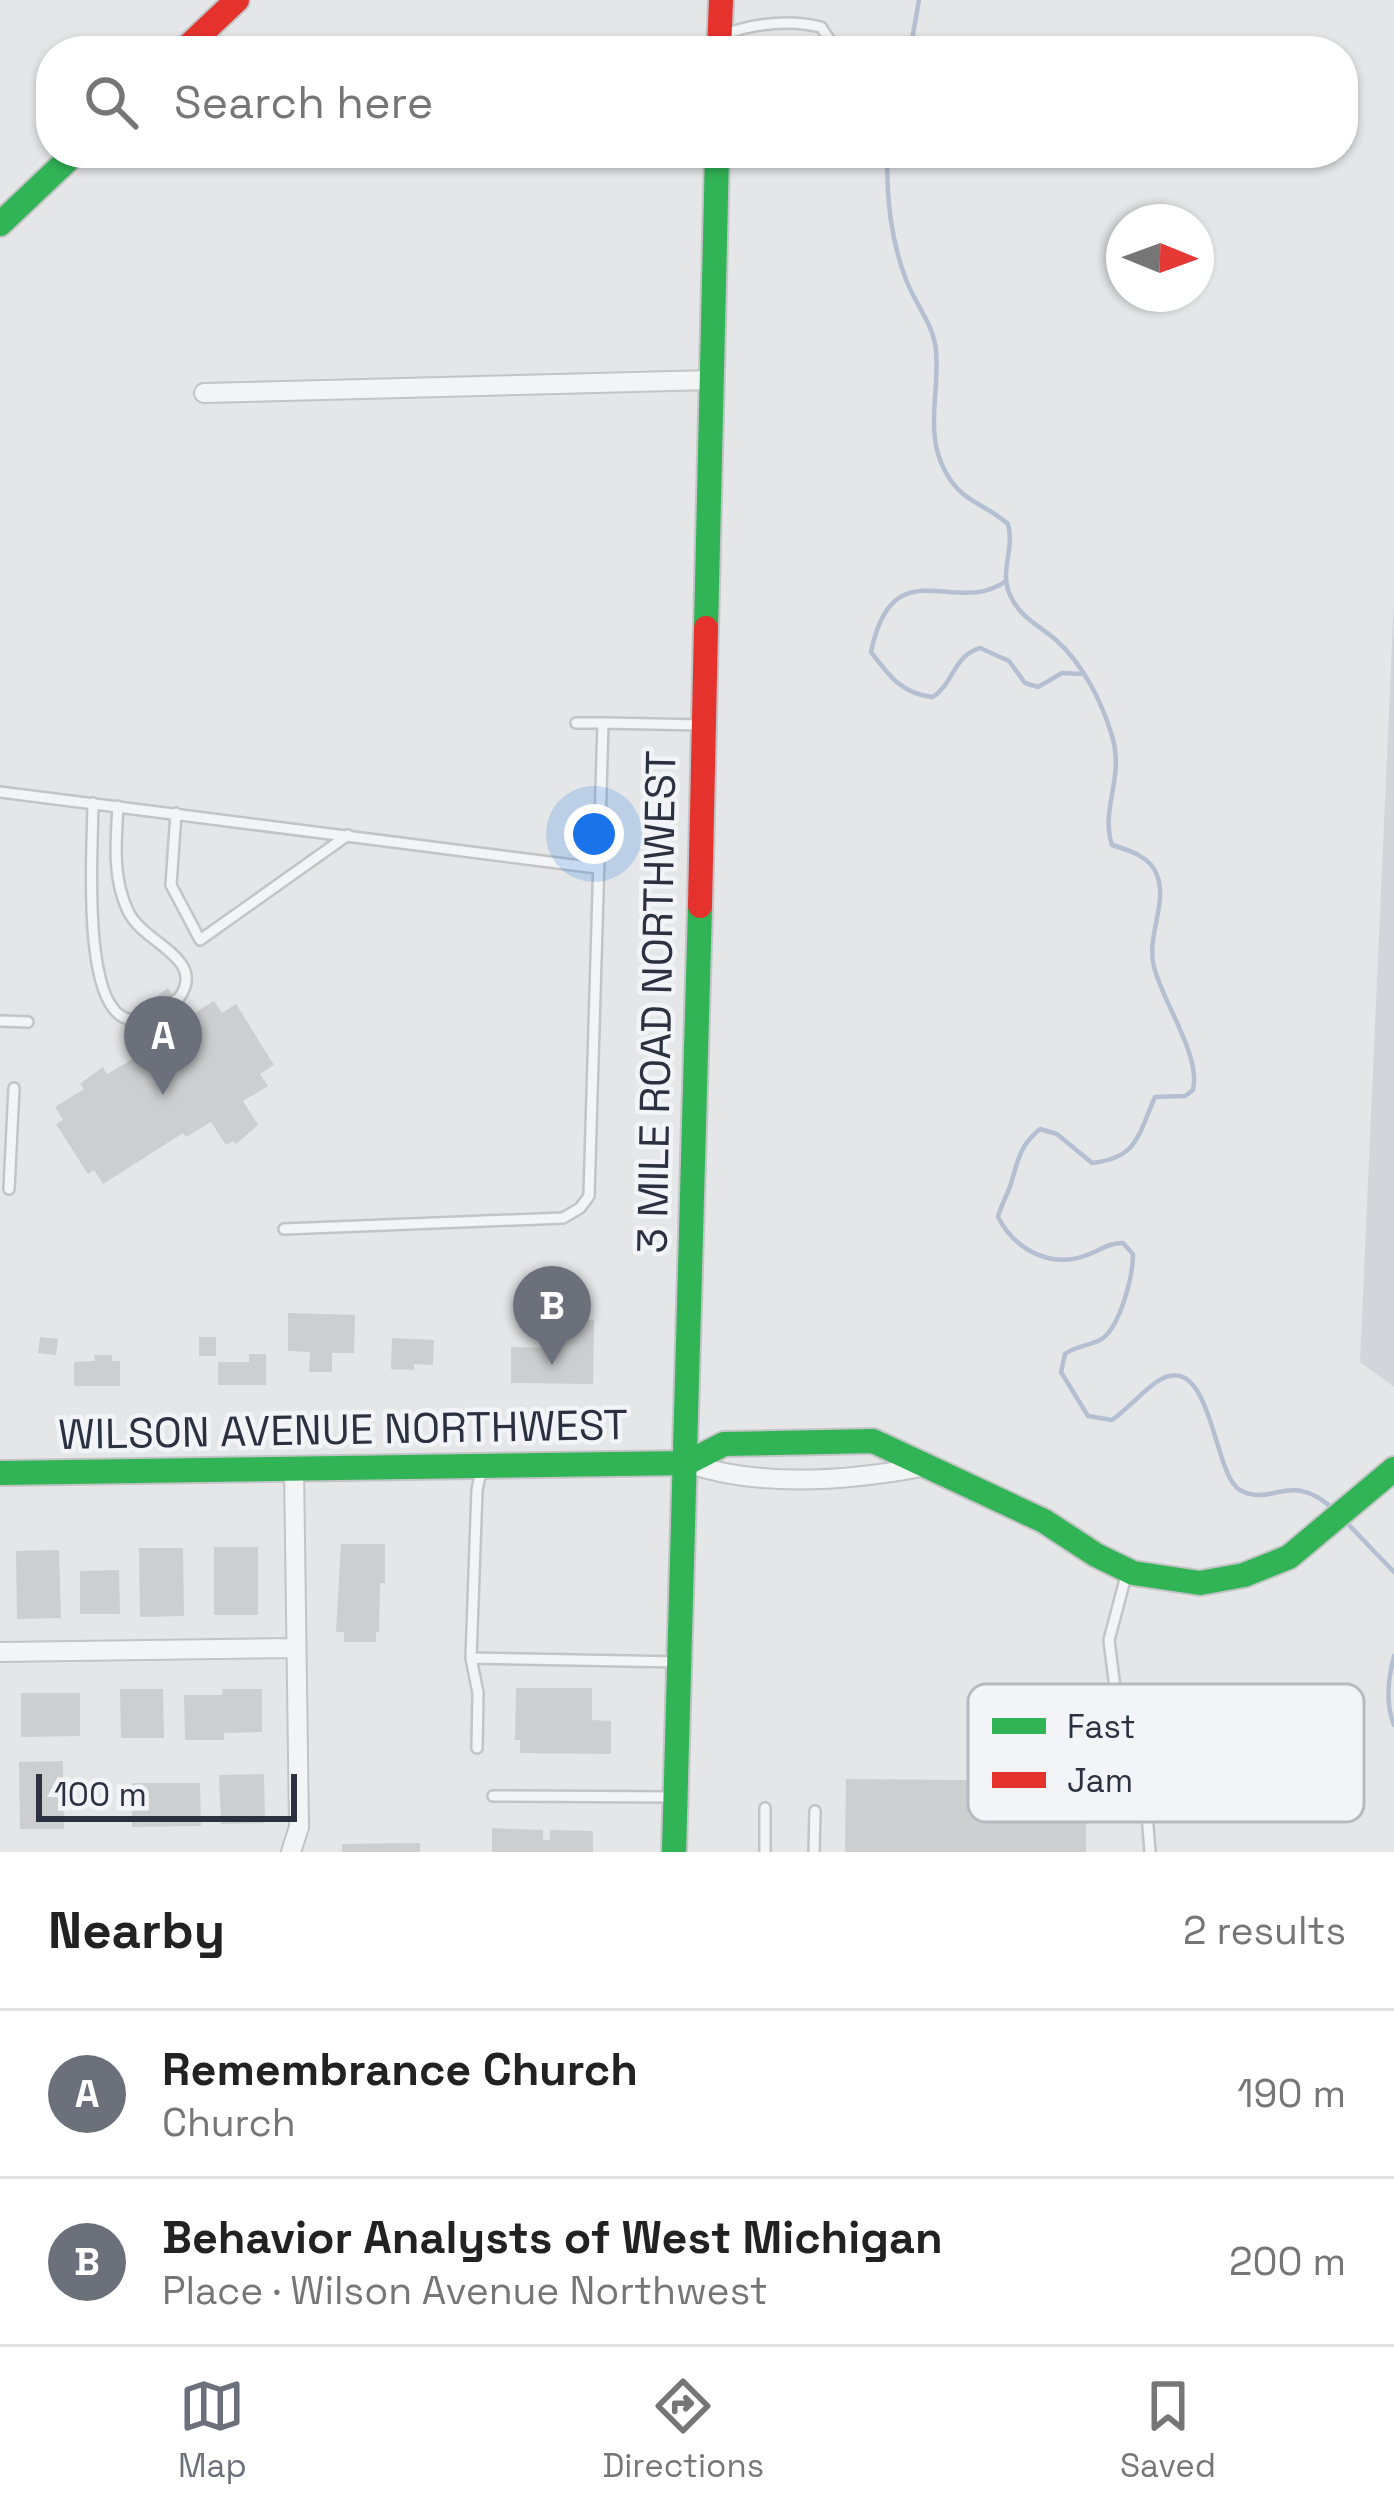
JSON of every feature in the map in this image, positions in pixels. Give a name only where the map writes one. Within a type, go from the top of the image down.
[{"type":"street","points":[[199,36],[237,0]]},
{"type":"street","points":[[719,36],[721,0]]},
{"type":"street","points":[[0,224],[59,168]]},
{"type":"street","name":"3 MILE ROAD NORTHWEST","points":[[674,1852],[717,168]]},
{"type":"street","points":[[204,393],[711,380]]},
{"type":"street","name":"WILSON AVENUE NORTHWEST","points":[[0,1473],[687,1463],[724,1444],[873,1441],[1045,1520],[1127,1570]]},
{"type":"street","points":[[687,1463],[724,1475],[837,1478],[922,1467]]},
{"type":"street","points":[[294,1468],[299,1827],[294,1848]]},
{"type":"street","points":[[1127,1570],[1200,1583],[1244,1575],[1289,1556],[1394,1469]]},
{"type":"street","points":[[0,1652],[296,1648]]},
{"type":"lane","points":[[732,36],[752,25],[799,22],[821,27],[827,36]]},
{"type":"lane","points":[[576,723],[702,725]]},
{"type":"lane","points":[[284,1229],[563,1219],[589,1196],[603,723]]},
{"type":"lane","points":[[0,792],[597,868]]},
{"type":"lane","points":[[93,803],[91,920],[110,1003],[124,1018],[134,1020],[179,998],[188,978],[178,958],[128,914],[115,870],[118,806]]},
{"type":"lane","points":[[176,813],[170,885],[200,940]]},
{"type":"lane","points":[[178,958],[348,835]]},
{"type":"lane","points":[[0,1022],[28,1022]]},
{"type":"lane","points":[[9,1189],[14,1088]]},
{"type":"lane","points":[[477,1748],[478,1693],[471,1658],[476,1490],[482,1466]]},
{"type":"lane","points":[[1114,1684],[1108,1640],[1127,1570]]},
{"type":"lane","points":[[471,1658],[679,1662]]},
{"type":"lane","points":[[493,1796],[675,1797]]},
{"type":"lane","points":[[765,1808],[765,1852]]},
{"type":"lane","points":[[814,1811],[814,1852]]},
{"type":"lane","points":[[1148,1822],[1150,1852]]},
{"type":"shaded area","points":[[1394,599],[1394,1387],[1360,1362]]},
{"type":"building","points":[[168,988],[183,1014],[191,1015],[214,1001],[222,1013],[236,1004],[274,1065],[260,1074],[268,1086],[243,1101],[258,1125],[236,1144],[226,1145],[211,1122],[186,1137],[183,1133],[103,1184],[94,1170],[88,1174],[56,1124],[63,1120],[55,1107],[84,1089],[80,1084],[103,1067],[107,1074],[157,1037],[143,1006]]},
{"type":"building","points":[[288,1313],[355,1315],[354,1353],[332,1353],[332,1372],[309,1372],[310,1352],[288,1351]]},
{"type":"building","points":[[562,1319],[594,1320],[593,1384],[511,1383],[511,1347],[561,1348]]},
{"type":"building","points":[[40,1337],[58,1339],[56,1355],[38,1353]]},
{"type":"building","points":[[199,1337],[216,1337],[216,1356],[199,1356]]},
{"type":"building","points":[[392,1338],[434,1340],[433,1365],[391,1369]]},
{"type":"building","points":[[249,1354],[266,1354],[266,1385],[218,1385],[218,1362],[249,1362]]},
{"type":"building","points":[[94,1355],[112,1355],[112,1361],[120,1361],[120,1386],[74,1386],[74,1362],[95,1361]]},
{"type":"building","points":[[341,1544],[385,1544],[376,1642],[344,1642],[344,1632],[336,1632]]},
{"type":"building","points":[[214,1547],[258,1547],[258,1615],[214,1615]]},
{"type":"building","points":[[139,1548],[183,1548],[184,1616],[140,1617]]},
{"type":"building","points":[[59,1550],[61,1618],[17,1619],[16,1551]]},
{"type":"building","points":[[119,1570],[120,1614],[80,1614],[80,1571]]},
{"type":"building","points":[[516,1688],[592,1688],[592,1720],[611,1721],[611,1754],[520,1753],[520,1740],[515,1740]]},
{"type":"building","points":[[120,1689],[163,1689],[164,1738],[121,1738]]},
{"type":"building","points":[[222,1689],[262,1689],[262,1732],[224,1733],[224,1740],[185,1740],[184,1695],[223,1695]]},
{"type":"building","points":[[21,1693],[80,1693],[80,1736],[21,1737]]},
{"type":"building","points":[[63,1761],[64,1829],[20,1829],[19,1762]]},
{"type":"building","points":[[264,1774],[265,1823],[221,1824],[219,1775]]},
{"type":"building","points":[[846,1779],[968,1780],[968,1822],[1086,1822],[1086,1852],[845,1852]]},
{"type":"building","points":[[132,1783],[200,1783],[201,1826],[132,1827]]},
{"type":"building","points":[[492,1828],[543,1830],[543,1840],[550,1840],[550,1830],[593,1831],[593,1852],[492,1852]]},
{"type":"building","points":[[420,1843],[420,1852],[342,1852],[342,1844]]},
{"type":"waterway","points":[[913,36],[919,0]]},
{"type":"waterway","points":[[888,168],[897,250],[935,342],[934,426],[939,456],[958,490],[1008,524],[1006,577],[1014,603],[1075,660],[1103,710],[1115,751],[1109,818],[1112,845],[1145,859],[1157,875],[1160,897],[1154,967],[1187,1045],[1194,1076],[1193,1090],[1185,1096],[1155,1097],[1140,1133],[1119,1156],[1092,1163],[1057,1134],[1040,1129],[1021,1152],[998,1217],[1014,1239],[1048,1258],[1074,1259],[1123,1243],[1133,1254],[1128,1288],[1114,1325],[1100,1340],[1065,1354],[1061,1372],[1088,1416],[1112,1420],[1155,1383],[1174,1375],[1188,1380],[1200,1395],[1223,1461],[1240,1490],[1263,1495],[1306,1492],[1335,1511]]},
{"type":"waterway","points":[[1006,581],[987,590],[910,593],[894,601],[881,620],[871,652],[905,688],[933,697],[964,657],[980,648],[1009,661],[1025,683],[1038,687],[1062,673],[1084,674]]},
{"type":"waterway","points":[[1347,1523],[1394,1572]]},
{"type":"waterway","points":[[1394,1656],[1388,1691],[1394,1725]]},
{"type":"traffic: fast","points":[[0,224],[59,168]]},
{"type":"traffic: fast","points":[[706,628],[717,168]]},
{"type":"traffic: fast","points":[[674,1852],[700,906]]},
{"type":"traffic: fast","points":[[0,1473],[687,1463],[724,1444],[873,1441],[1044,1521],[1133,1573],[1200,1583],[1244,1575],[1289,1557],[1394,1469]]},
{"type":"traffic: jam","points":[[199,36],[237,0]]},
{"type":"traffic: jam","points":[[720,36],[721,0]]},
{"type":"traffic: jam","points":[[700,906],[706,628]]},
{"type":"place","name":"Remembrance Church","points":[[163,1095]]},
{"type":"place","name":"Behavior Analysts of West Michigan","points":[[552,1365]]}]
